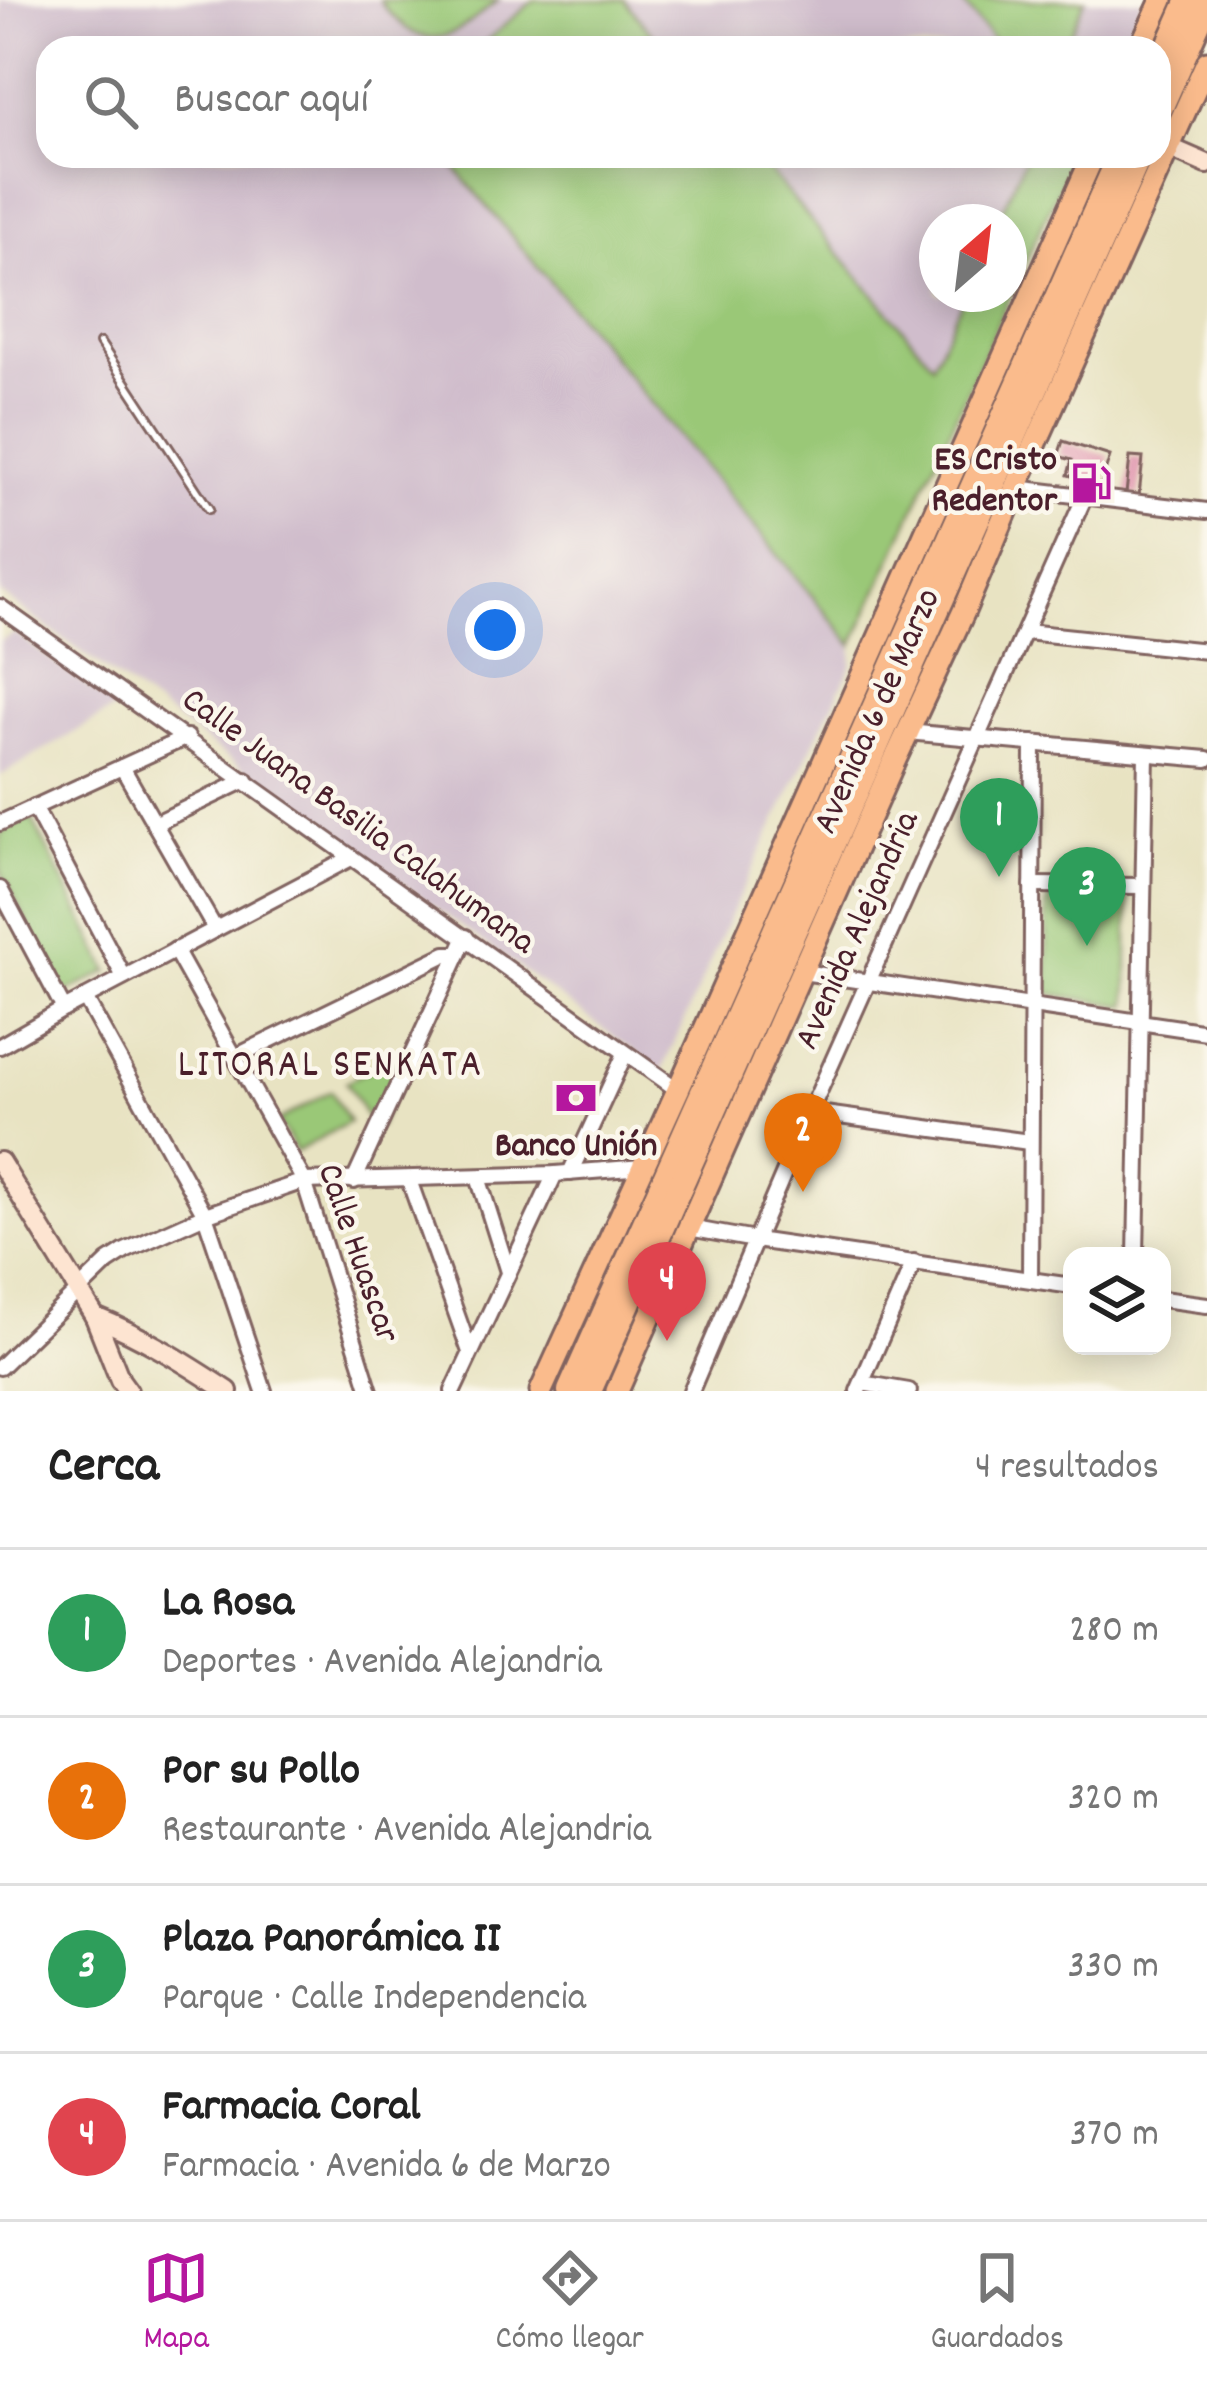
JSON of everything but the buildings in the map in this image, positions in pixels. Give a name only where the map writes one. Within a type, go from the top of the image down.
[{"type":"highway","points":[[1171,41],[1189,0]]},
{"type":"highway","points":[[1171,84],[1207,3]]},
{"type":"highway","name":"Avenida 6 de Marzo","points":[[590,1391],[598,1350],[1115,168]]},
{"type":"highway","name":"Avenida 6 de Marzo","points":[[569,1391],[598,1350],[1134,168]]},
{"type":"main road","points":[[1146,36],[1162,0]]},
{"type":"main road","name":"Avenida 6 de Marzo","points":[[1171,140],[1207,62]]},
{"type":"main road","name":"Avenida 6 de Marzo","points":[[542,1391],[1088,168]]},
{"type":"main road","name":"Avenida 6 de Marzo","points":[[617,1391],[1159,168]]},
{"type":"main road","points":[[529,1391],[554,1364]]},
{"type":"street","points":[[1171,148],[1207,160]]},
{"type":"street","points":[[1016,488],[1207,511]]},
{"type":"street","name":"Avenida Alejandria","points":[[691,1391],[1084,496]]},
{"type":"street","name":"Calle Juana Basilia Calahumana","points":[[0,607],[678,1090]]},
{"type":"street","points":[[1026,632],[1207,651]]},
{"type":"street","points":[[908,732],[1207,759]]},
{"type":"street","points":[[0,823],[187,737]]},
{"type":"street","points":[[1030,1280],[1033,743]]},
{"type":"street","points":[[1136,1247],[1146,754]]},
{"type":"street","points":[[122,767],[215,929]]},
{"type":"street","points":[[154,824],[245,780]]},
{"type":"street","points":[[34,807],[124,977]]},
{"type":"street","points":[[0,1046],[350,858]]},
{"type":"street","points":[[1032,885],[1142,886]]},
{"type":"street","points":[[0,889],[64,1009]]},
{"type":"street","points":[[354,1181],[466,937]]},
{"type":"street","name":"Calle Huascar","points":[[175,950],[304,1181],[370,1391]]},
{"type":"street","points":[[236,1057],[446,954],[458,954]]},
{"type":"street","points":[[802,971],[1207,1032]]},
{"type":"street","points":[[86,998],[205,1215],[264,1391]]},
{"type":"street","points":[[453,1391],[508,1272],[625,1054]]},
{"type":"street","points":[[810,1112],[1029,1142]]},
{"type":"street","points":[[0,1162],[95,1317],[128,1391]]},
{"type":"street","points":[[0,1367],[125,1251],[205,1215],[304,1181],[562,1174],[643,1167]]},
{"type":"street","points":[[478,1177],[508,1272]]},
{"type":"street","points":[[409,1180],[470,1352]]},
{"type":"street","points":[[689,1228],[1063,1285]]},
{"type":"street","points":[[909,1391],[860,1387],[914,1262]]},
{"type":"street","points":[[1171,1300],[1207,1305]]},
{"type":"street","points":[[95,1317],[141,1337],[228,1391]]},
{"type":"lane","points":[[100,343],[208,509]]},
{"type":"shaded area","points":[[0,0],[1143,0],[1126,36],[36,36],[36,168],[1068,168],[1027,258],[1027,204],[919,204],[919,312],[1003,312],[853,645],[852,665],[733,909],[662,1071],[0,593]]},
{"type":"shaded area","points":[[15,633],[116,708],[0,776],[0,641]]},
{"type":"green space","points":[[380,0],[498,0],[443,36],[419,35]]},
{"type":"green space","points":[[534,0],[624,0],[654,36],[492,36]]},
{"type":"green space","points":[[960,0],[1085,0],[1069,36],[990,36]]},
{"type":"green space","points":[[455,168],[766,168],[933,364],[957,312],[1003,312],[853,645]]},
{"type":"green space","points":[[1021,168],[1068,168],[1027,258],[1027,204],[1005,204]]},
{"type":"green space","points":[[31,817],[109,971],[63,994],[0,870],[0,833]]},
{"type":"green space","points":[[1050,898],[1128,899],[1128,1005],[1048,991],[1046,906]]},
{"type":"green space","points":[[400,1053],[408,1063],[379,1126],[371,1125],[346,1082]]},
{"type":"green space","points":[[331,1091],[349,1122],[296,1152],[278,1121]]},
{"type":"place","name":"ES Cristo Redentor","points":[[1091,483]]},
{"type":"place","name":"La Rosa","points":[[999,877]]},
{"type":"place","name":"Plaza Panorámica II","points":[[1087,946]]},
{"type":"place","name":"Banco Unión","points":[[576,1098]]},
{"type":"place","name":"Por su Pollo","points":[[803,1192]]},
{"type":"place","name":"Farmacia Coral","points":[[667,1341]]},
{"type":"district","name":"LITORAL SENKATA","points":[[331,1067]]}]
